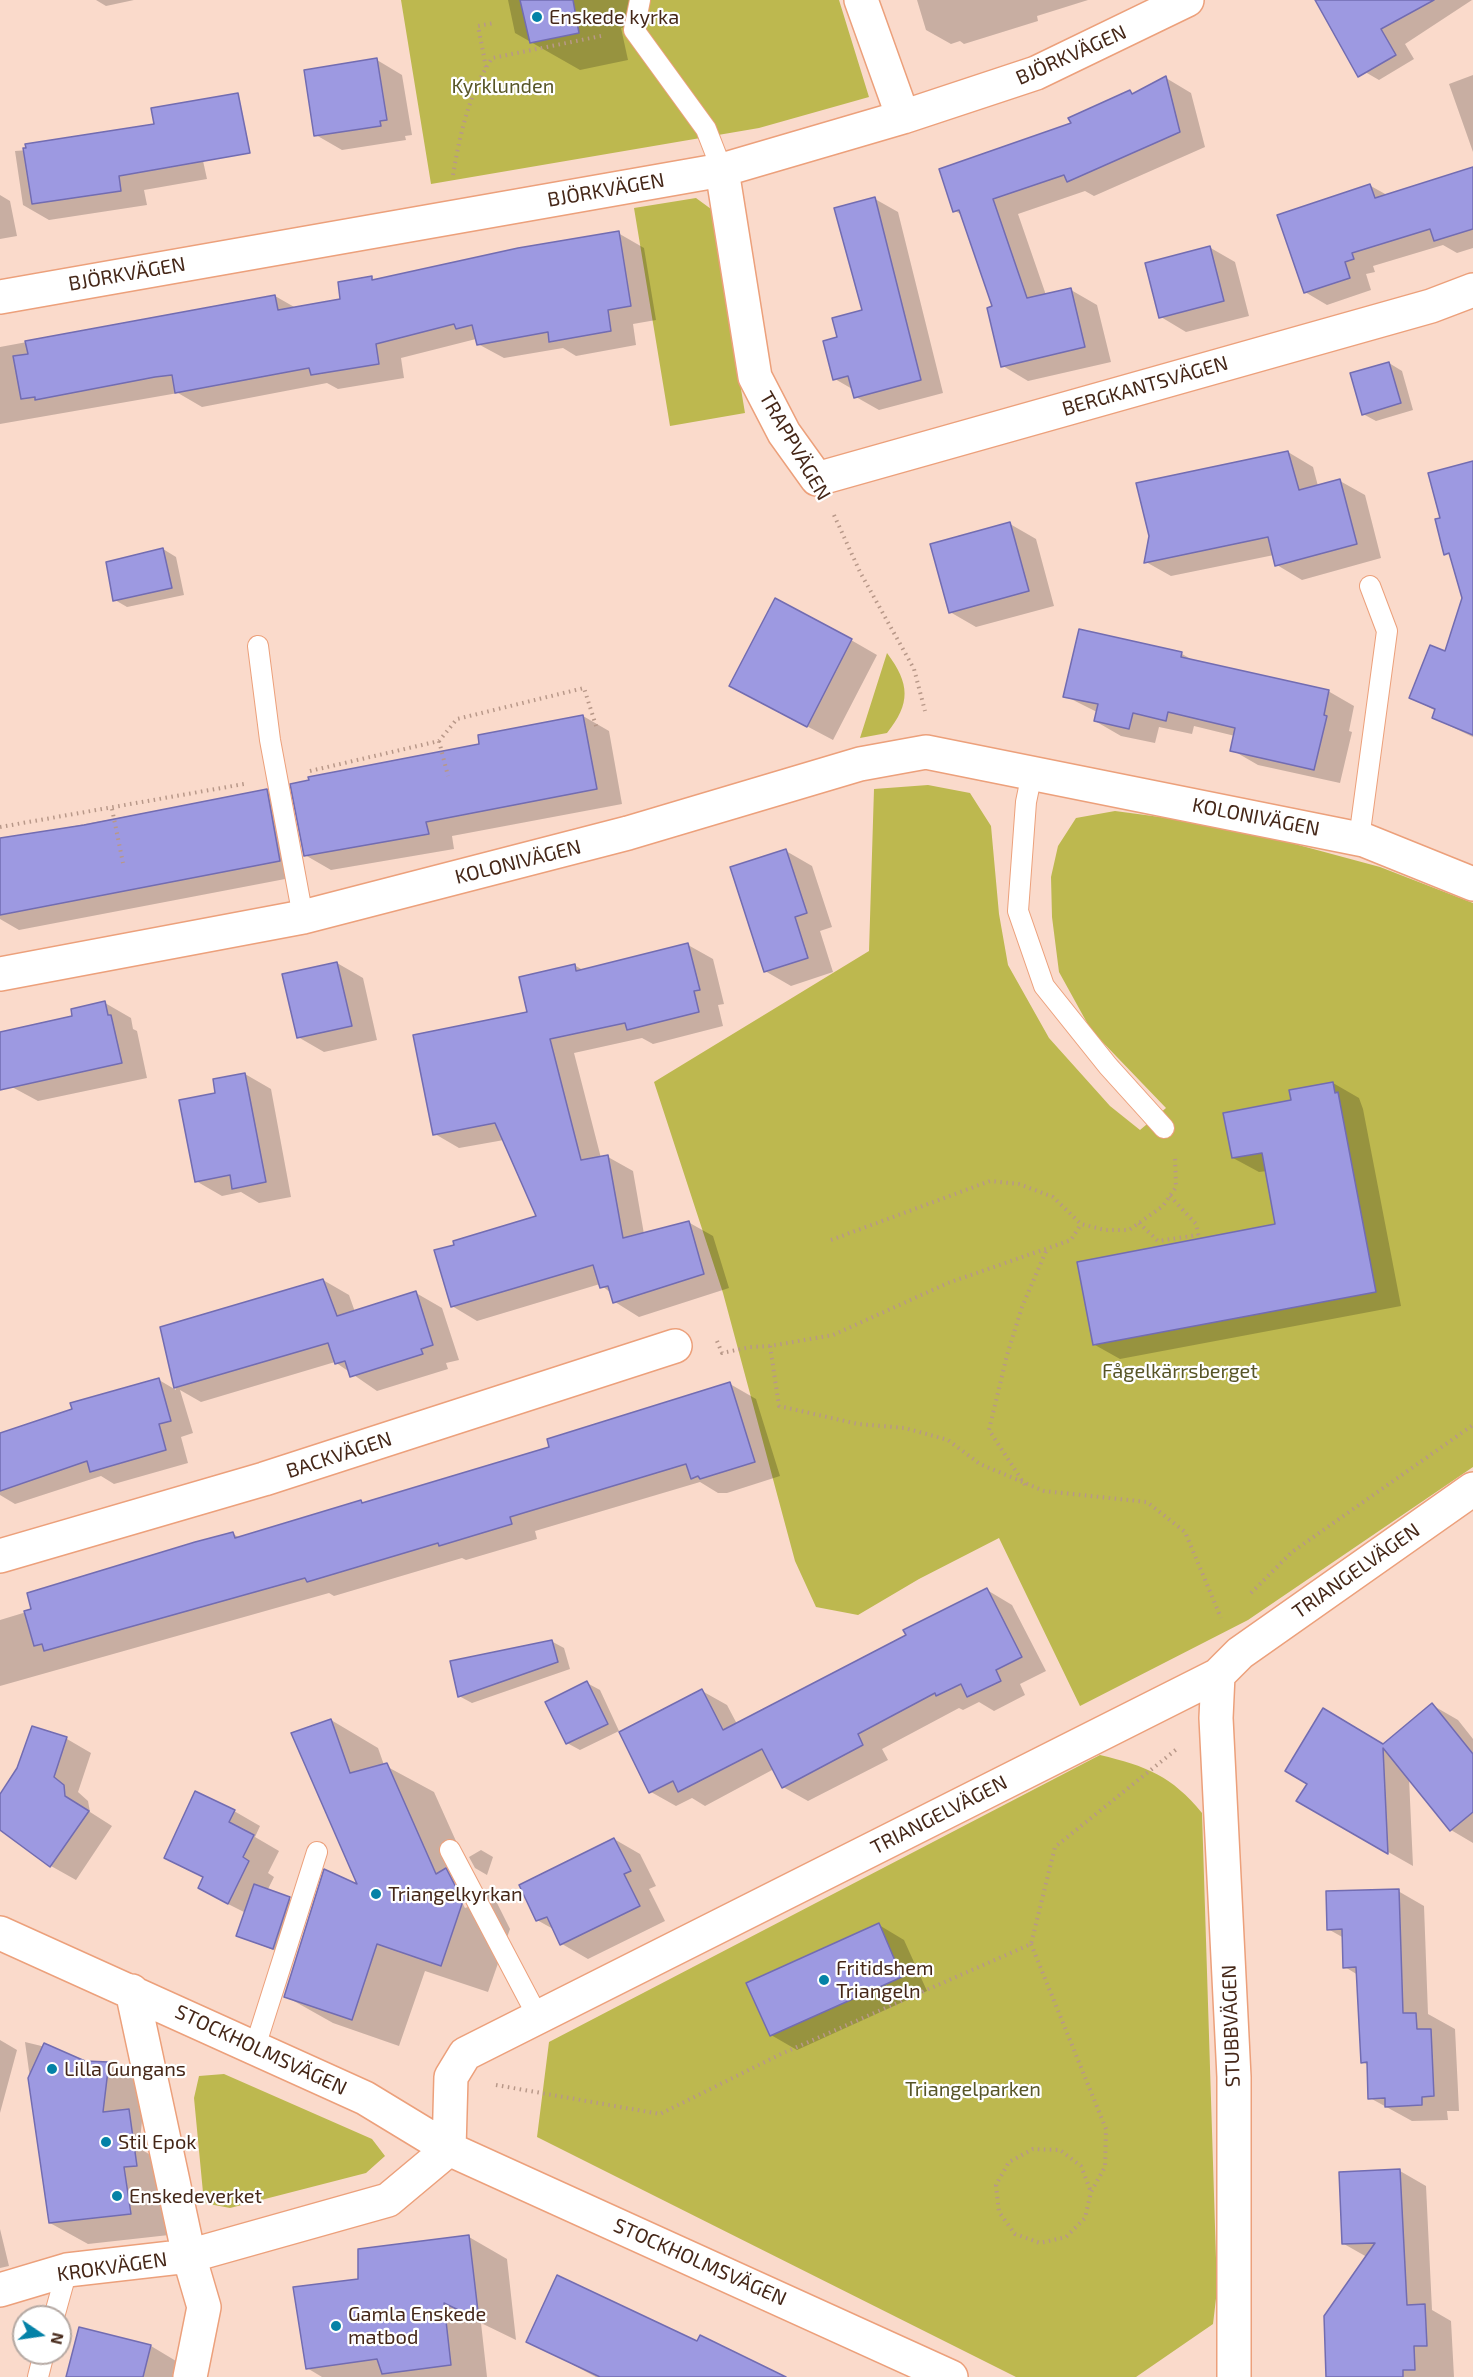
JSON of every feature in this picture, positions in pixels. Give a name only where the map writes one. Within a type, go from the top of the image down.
[{"type":"street","points":[[861,0],[903,117]]},
{"type":"street","name":"BJÖRKVÄGEN","points":[[0,297],[722,170],[903,117],[1036,73],[1187,0]]},
{"type":"street","name":"TRAPPVÄGEN","points":[[722,170],[755,377],[784,433],[817,479]]},
{"type":"street","name":"BERGKANTSVÄGEN","points":[[817,479],[1431,306],[1473,290]]},
{"type":"street","name":"KOLONIVÄGEN","points":[[0,974],[303,917],[628,833],[860,764],[926,752],[1359,839],[1473,884]]},
{"type":"street","name":"BACKVÄGEN","points":[[0,1556],[264,1479],[675,1346]]},
{"type":"street","name":"TRIANGELVÄGEN","points":[[451,2077],[465,2054],[1218,1675],[1240,1653],[1473,1488]]},
{"type":"street","name":"STUBBVÄGEN","points":[[1218,1675],[1216,1718],[1234,2077],[1234,2377]]},
{"type":"street","name":"STOCKHOLMSVÄGEN","points":[[0,1933],[365,2098],[449,2149],[951,2377]]},
{"type":"street","points":[[132,1991],[189,2256],[204,2307],[190,2377]]},
{"type":"street","points":[[189,2256],[388,2200],[449,2149],[451,2077]]},
{"type":"street","name":"KROKVÄGEN","points":[[0,2290],[67,2270],[189,2256]]},
{"type":"lane","points":[[640,0],[634,30],[706,129],[722,170]]},
{"type":"lane","points":[[1359,839],[1387,631],[1370,586]]},
{"type":"lane","points":[[258,646],[277,778],[303,917]]},
{"type":"lane","points":[[1032,773],[1026,802],[1018,911],[1044,986],[1108,1066],[1164,1128]]},
{"type":"lane","points":[[450,1850],[538,2017]]},
{"type":"lane","points":[[255,2047],[317,1852]]},
{"type":"lane","points":[[57,2305],[67,2270]]},
{"type":"path","points":[[486,67],[478,26],[494,23]]},
{"type":"path","points":[[446,217],[462,127],[486,67],[492,58],[634,30]]},
{"type":"path","name":"TRAPPVÄGEN","points":[[817,479],[860,572],[914,669]]},
{"type":"path","points":[[0,827],[277,778],[439,741],[457,719],[584,688],[597,729]]},
{"type":"path","points":[[439,741],[448,776]]},
{"type":"path","points":[[112,808],[123,863]]},
{"type":"path","points":[[831,1240],[990,1181],[1019,1184],[1053,1197],[1081,1224],[1105,1230],[1129,1230],[1163,1206],[1176,1187],[1175,1158],[1164,1128]]},
{"type":"path","points":[[1139,1223],[1158,1241],[1199,1237],[1196,1224],[1170,1196]]},
{"type":"path","points":[[716,1338],[722,1353],[833,1335],[948,1283],[1071,1240],[1081,1224]]},
{"type":"path","points":[[1025,1485],[989,1430],[1007,1355],[1022,1307],[1048,1248]]},
{"type":"path","points":[[770,1346],[779,1406],[858,1424],[905,1428],[948,1440],[980,1464],[1025,1485],[1044,1491],[1147,1502],[1185,1532],[1223,1623],[1230,1615]]},
{"type":"path","points":[[1244,1600],[1292,1552],[1473,1425]]},
{"type":"path","points":[[1091,2192],[1081,2166],[1060,2150],[1033,2149],[1009,2162],[996,2185],[999,2212],[1015,2234],[1040,2243],[1066,2237],[1085,2218],[1091,2192],[1105,2167],[1106,2129],[1031,1944],[1055,1847],[1216,1718]]},
{"type":"path","points":[[451,2077],[660,2114],[781,2054],[1031,1944]]},
{"type":"green space","name":"Kyrklunden","points":[[401,0],[839,0],[869,97],[759,128],[431,184]]},
{"type":"green space","points":[[696,198],[711,209],[745,413],[670,426],[634,208]]},
{"type":"green space","points":[[887,653],[900,674],[905,693],[904,703],[887,733],[860,738]]},
{"type":"green space","name":"Fågelkärrsberget","points":[[928,785],[970,793],[991,826],[999,914],[1008,965],[1049,1038],[1110,1106],[1140,1130],[1166,1108],[1091,1030],[1059,972],[1052,917],[1051,877],[1058,846],[1076,818],[1115,811],[1228,826],[1380,867],[1473,903],[1473,1467],[1248,1620],[1080,1706],[999,1538],[919,1579],[858,1615],[816,1607],[795,1561],[723,1293],[654,1082],[869,951],[874,789]]},
{"type":"green space","name":"Triangelparken","points":[[1100,1755],[1145,1768],[1157,1774],[1180,1790],[1202,1813],[1217,2290],[1213,2324],[1136,2377],[1016,2377],[537,2137],[549,2042]]},
{"type":"green space","points":[[224,2074],[372,2139],[385,2156],[366,2173],[230,2208],[204,2203],[194,2098],[199,2076]]},
{"type":"building","name":"Enskede kyrka","points":[[520,0],[573,0],[579,33],[530,43]]},
{"type":"building","points":[[1315,0],[1434,0],[1381,29],[1396,55],[1358,77]]},
{"type":"building","points":[[377,58],[387,120],[380,121],[381,126],[314,136],[304,70]]},
{"type":"building","points":[[1166,76],[1180,132],[1067,182],[1064,175],[993,199],[1027,298],[1071,288],[1085,347],[1001,367],[987,308],[992,306],[959,210],[953,212],[939,169],[1071,123],[1068,118],[1130,90],[1132,94]]},
{"type":"building","points":[[238,93],[250,153],[119,176],[121,191],[32,204],[23,148],[26,148],[25,144],[154,124],[151,108]]},
{"type":"building","points":[[1473,167],[1473,229],[1434,241],[1430,229],[1352,253],[1354,259],[1345,262],[1350,278],[1304,293],[1277,215],[1370,184],[1375,198]]},
{"type":"building","points":[[875,197],[921,380],[854,398],[848,376],[833,380],[823,341],[837,337],[832,318],[862,310],[834,208]]},
{"type":"building","points":[[619,231],[631,306],[608,310],[611,331],[549,342],[548,332],[477,345],[472,325],[456,329],[454,324],[376,344],[379,364],[311,375],[309,368],[175,393],[172,375],[35,400],[35,397],[21,399],[13,356],[28,354],[25,341],[275,295],[278,310],[340,299],[338,282],[372,276],[372,280],[518,248]]},
{"type":"building","points":[[1210,246],[1224,301],[1159,318],[1145,263]]},
{"type":"building","points":[[1389,362],[1401,403],[1362,415],[1350,373]]},
{"type":"building","points":[[1288,451],[1299,490],[1340,479],[1357,544],[1275,566],[1268,537],[1144,563],[1149,536],[1136,483]]},
{"type":"building","points":[[1473,461],[1473,735],[1432,718],[1435,709],[1409,698],[1430,645],[1445,651],[1462,598],[1449,553],[1444,555],[1435,519],[1440,518],[1428,473]]},
{"type":"building","points":[[1010,522],[1029,591],[949,613],[930,544]]},
{"type":"building","points":[[163,548],[172,588],[113,601],[106,562]]},
{"type":"building","points":[[775,598],[852,639],[807,727],[729,686]]},
{"type":"building","points":[[1079,629],[1182,652],[1181,657],[1329,690],[1324,715],[1327,716],[1314,770],[1230,751],[1235,728],[1168,712],[1166,721],[1133,713],[1129,729],[1094,721],[1098,704],[1063,697]]},
{"type":"building","points":[[583,715],[597,789],[426,822],[429,834],[304,856],[290,784],[309,780],[308,777],[479,744],[478,735]]},
{"type":"building","points":[[267,789],[280,861],[0,915],[0,838],[84,825]]},
{"type":"building","points":[[786,849],[807,913],[795,917],[808,958],[764,972],[730,867]]},
{"type":"building","points":[[688,943],[700,990],[694,991],[699,1012],[627,1030],[625,1023],[550,1039],[581,1160],[608,1155],[623,1238],[689,1221],[704,1274],[613,1303],[608,1286],[600,1288],[593,1265],[451,1307],[434,1250],[454,1245],[453,1241],[536,1216],[495,1123],[433,1135],[413,1035],[527,1012],[519,977],[575,964],[576,971]]},
{"type":"building","points":[[337,962],[352,1026],[297,1038],[282,974]]},
{"type":"building","points":[[105,1001],[108,1015],[111,1015],[122,1063],[0,1090],[0,1032],[72,1016],[71,1009]]},
{"type":"building","points":[[245,1073],[266,1182],[232,1189],[230,1175],[195,1182],[179,1100],[215,1093],[213,1079]]},
{"type":"building","points":[[1333,1082],[1335,1093],[1338,1092],[1376,1292],[1093,1345],[1077,1262],[1275,1224],[1262,1153],[1232,1158],[1223,1113],[1291,1100],[1289,1090]]},
{"type":"building","points":[[323,1279],[337,1316],[416,1291],[433,1345],[421,1349],[423,1354],[350,1377],[345,1361],[335,1364],[328,1343],[174,1388],[160,1327]]},
{"type":"building","points":[[159,1378],[171,1421],[159,1424],[166,1450],[90,1472],[87,1461],[0,1491],[0,1433],[72,1409],[70,1403]]},
{"type":"building","points":[[730,1382],[755,1462],[700,1479],[698,1476],[691,1479],[686,1464],[510,1517],[512,1524],[439,1546],[438,1543],[307,1582],[305,1578],[44,1651],[42,1644],[34,1646],[24,1611],[31,1609],[27,1593],[195,1542],[233,1532],[235,1538],[549,1447],[547,1439]]},
{"type":"building","points":[[987,1588],[1022,1657],[996,1670],[1001,1681],[967,1697],[961,1684],[936,1696],[935,1693],[858,1734],[863,1745],[782,1788],[762,1749],[678,1792],[673,1781],[649,1793],[619,1732],[702,1689],[723,1730],[906,1635],[903,1630]]},
{"type":"building","points":[[552,1640],[558,1662],[458,1697],[450,1661]]},
{"type":"building","points":[[587,1681],[608,1724],[566,1744],[545,1702]]},
{"type":"building","points":[[1432,1703],[1473,1754],[1473,1812],[1450,1831],[1383,1748],[1388,1854],[1296,1801],[1307,1784],[1285,1771],[1323,1708],[1383,1744]]},
{"type":"building","name":"Triangelkyrkan","points":[[331,1719],[350,1773],[387,1763],[436,1874],[446,1868],[463,1901],[441,1966],[377,1944],[352,2020],[284,1997],[324,1869],[357,1884],[291,1733]]},
{"type":"building","points":[[32,1726],[67,1737],[54,1777],[64,1785],[65,1796],[89,1811],[50,1867],[0,1830],[0,1794],[17,1768]]},
{"type":"building","points":[[195,1791],[235,1810],[229,1822],[254,1835],[243,1857],[249,1861],[228,1904],[198,1888],[203,1877],[164,1858]]},
{"type":"building","points":[[614,1838],[631,1871],[624,1874],[640,1906],[560,1945],[547,1917],[536,1921],[519,1885]]},
{"type":"building","points":[[254,1884],[290,1897],[273,1949],[236,1936]]},
{"type":"building","points":[[1399,1889],[1403,2013],[1416,2013],[1417,2029],[1431,2029],[1434,2096],[1422,2097],[1422,2105],[1385,2107],[1385,2098],[1368,2099],[1367,2062],[1361,2063],[1356,1967],[1343,1968],[1342,1929],[1327,1930],[1326,1891]]},
{"type":"building","name":"Fritidshem Triangeln","points":[[879,1923],[902,1977],[770,2036],[746,1983]]},
{"type":"building","points":[[44,2043],[85,2061],[109,2062],[103,2112],[129,2109],[137,2166],[124,2167],[131,2214],[49,2223],[28,2078]]},
{"type":"building","points":[[1400,2169],[1407,2305],[1425,2304],[1427,2346],[1414,2346],[1415,2370],[1403,2370],[1403,2377],[1326,2377],[1324,2316],[1375,2243],[1342,2244],[1339,2172]]},
{"type":"building","points":[[469,2235],[479,2320],[444,2303],[451,2365],[382,2374],[377,2359],[306,2369],[293,2287],[358,2279],[358,2249]]},
{"type":"building","points":[[557,2275],[697,2341],[700,2335],[786,2377],[600,2377],[526,2342]]},
{"type":"building","points":[[79,2327],[151,2345],[143,2377],[66,2377],[69,2365],[72,2365],[72,2354]]},
{"type":"place","name":"Enskede kyrka","points":[[537,17]]},
{"type":"place","name":"Triangelkyrkan","points":[[376,1894]]},
{"type":"place","name":"Fritidshem Triangeln","points":[[824,1980]]},
{"type":"place","name":"Lilla Gungans","points":[[52,2069]]},
{"type":"place","name":"Stil Epok","points":[[106,2142]]},
{"type":"place","name":"Enskedeverket","points":[[117,2196]]},
{"type":"place","name":"Gamla Enskede matbod","points":[[336,2326]]}]
